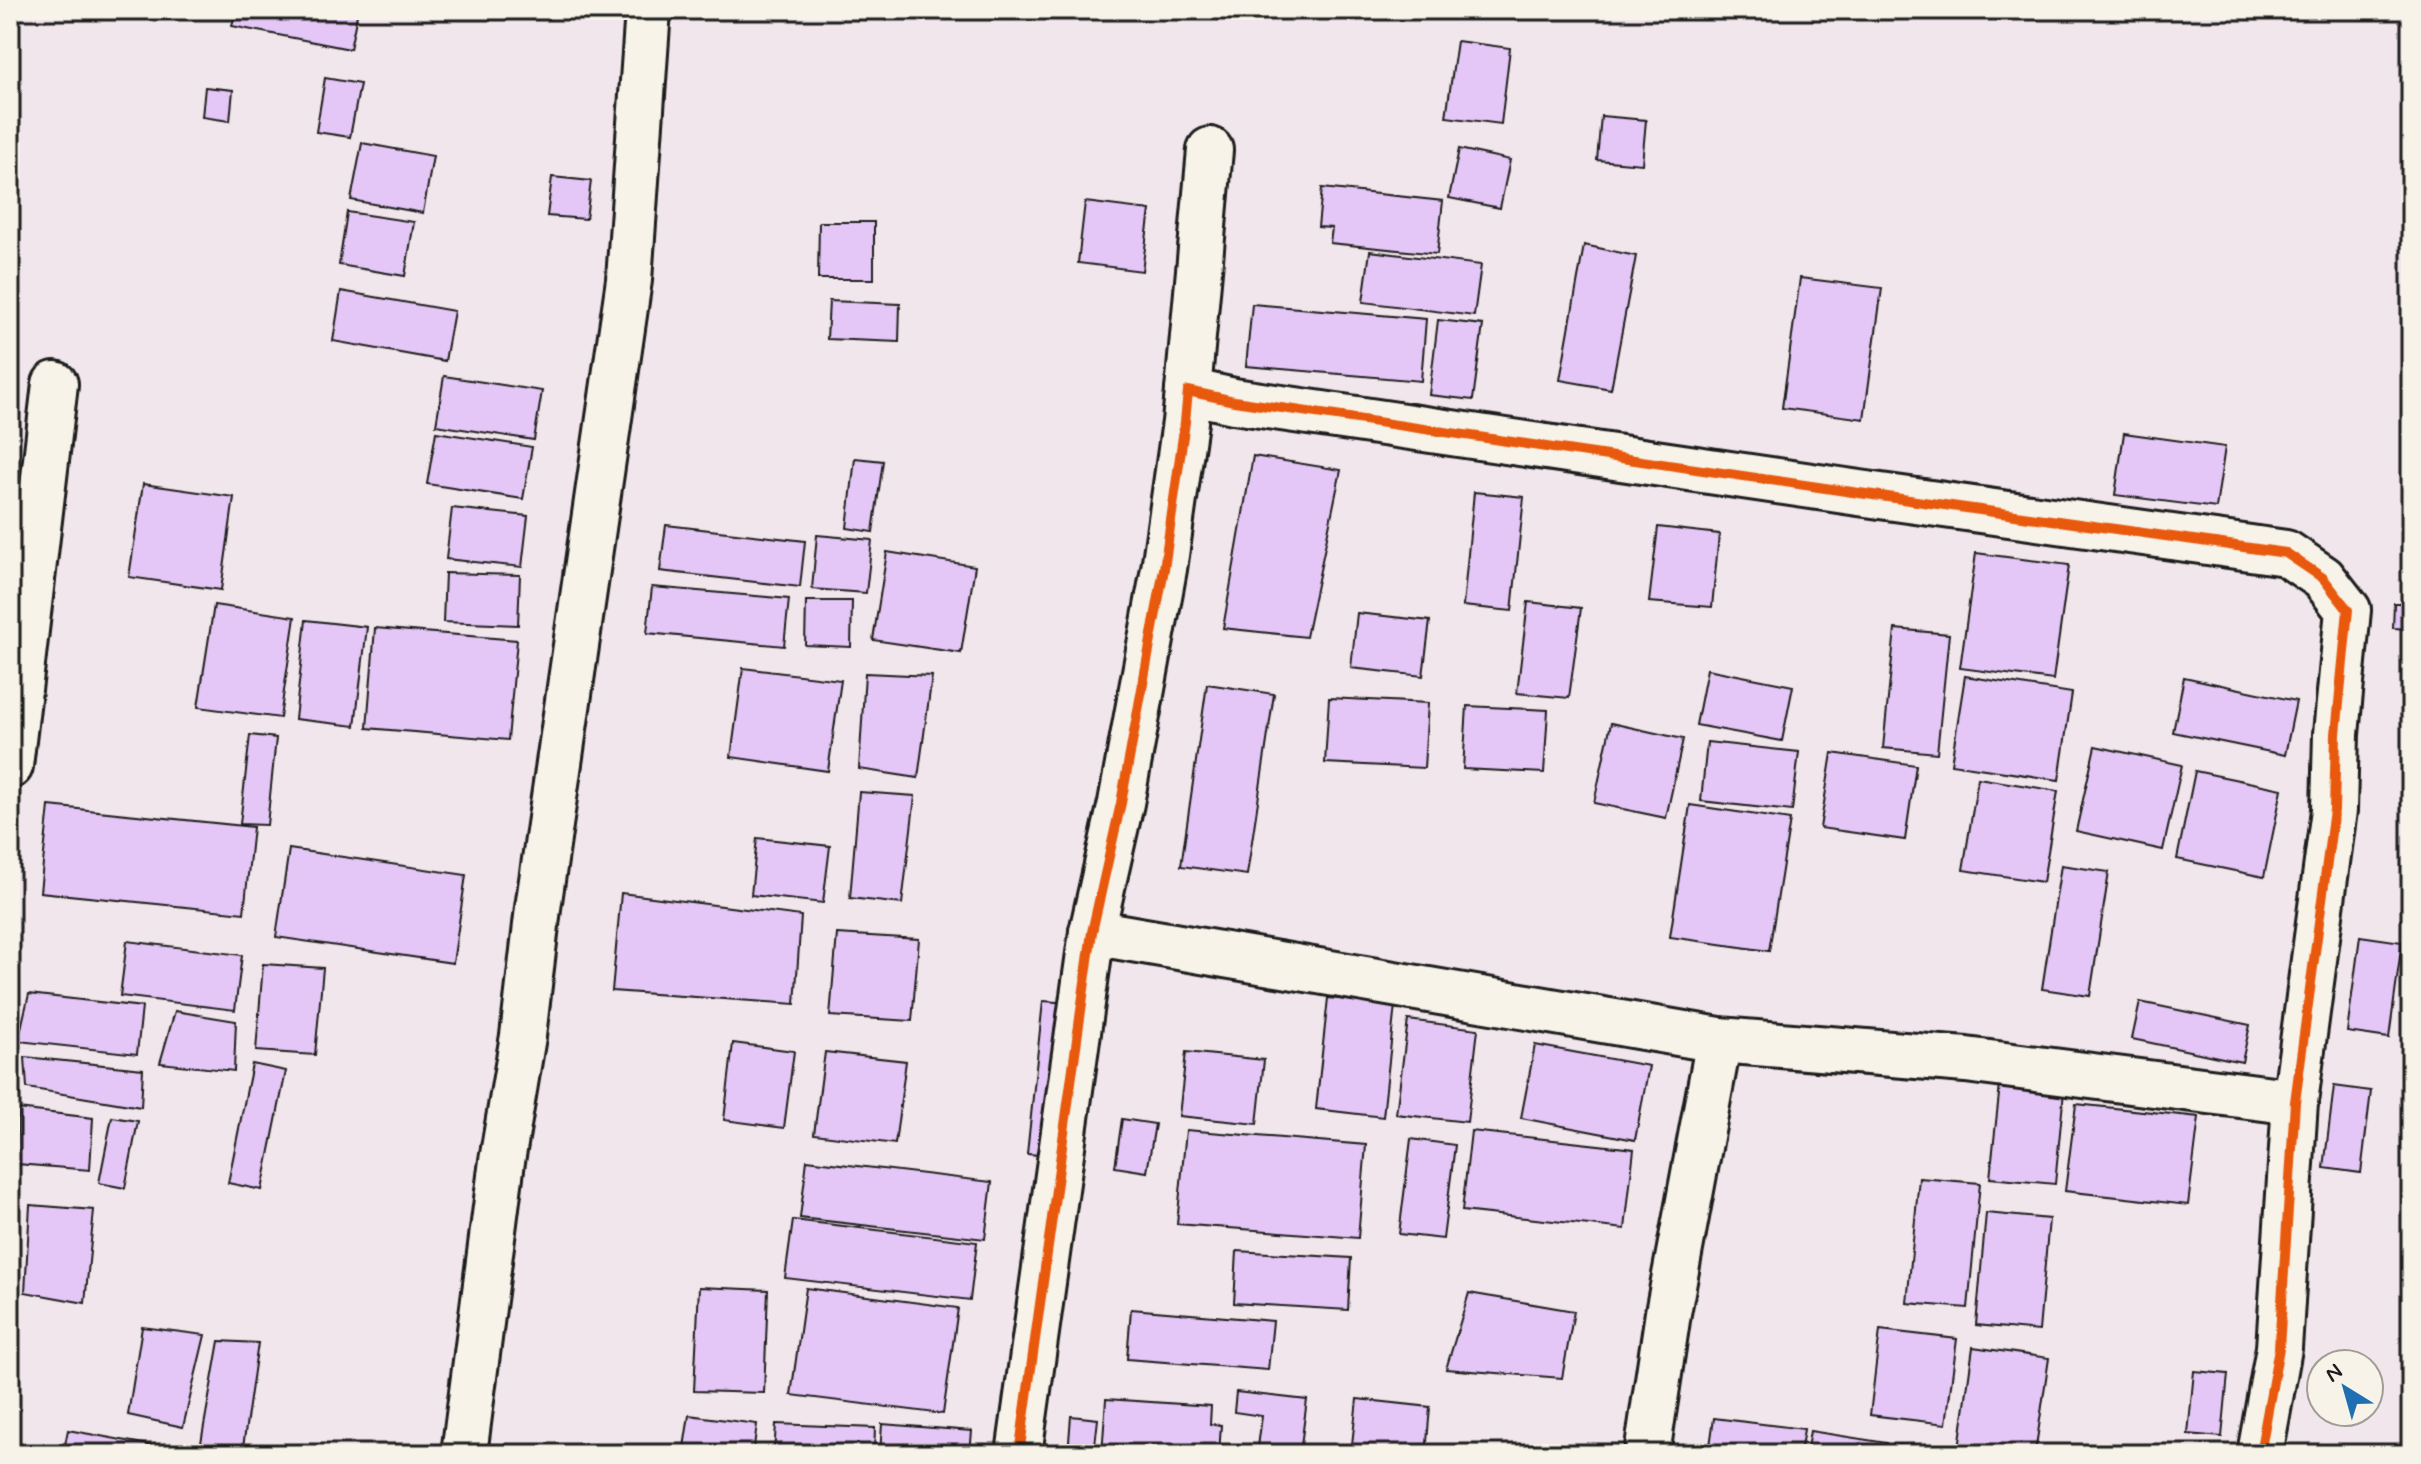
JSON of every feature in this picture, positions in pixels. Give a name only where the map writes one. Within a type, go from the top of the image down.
[{"type":"street","points":[[464,1454],[502,1161],[523,1036],[542,877],[629,280],[648,10]]},
{"type":"street","points":[[1019,1454],[1092,932],[1121,803],[1164,569],[1185,422],[1210,150]]},
{"type":"street","points":[[10,766],[55,384]]},
{"type":"street","points":[[1188,391],[1234,401],[1796,484],[2286,553],[2323,578],[2348,610],[2336,734],[2334,810],[2295,1102],[2279,1348],[2260,1454]]},
{"type":"street","points":[[1092,932],[1719,1040],[1966,1060],[2295,1102]]},
{"type":"street","points":[[1647,1454],[1668,1313],[1719,1040]]},
{"type":"building","points":[[236,10],[358,10],[350,49],[232,26]]},
{"type":"building","points":[[826,10],[936,10],[935,16]]},
{"type":"building","points":[[1457,41],[1510,48],[1501,124],[1446,117]]},
{"type":"building","points":[[325,78],[360,84],[350,137],[316,132]]},
{"type":"building","points":[[205,87],[233,90],[230,121],[202,117]]},
{"type":"building","points":[[1601,116],[1646,120],[1642,164],[1597,160]]},
{"type":"building","points":[[362,143],[433,156],[423,213],[351,200]]},
{"type":"building","points":[[1459,149],[1510,160],[1500,208],[1449,198]]},
{"type":"building","points":[[552,177],[591,181],[586,219],[547,216]]},
{"type":"building","points":[[1322,188],[1443,201],[1437,254],[1330,243],[1332,228],[1318,227]]},
{"type":"building","points":[[1085,202],[1150,210],[1142,271],[1078,263]]},
{"type":"building","points":[[347,212],[414,222],[405,276],[339,265]]},
{"type":"building","points":[[819,222],[874,222],[874,279],[818,279]]},
{"type":"building","points":[[1584,245],[1636,256],[1611,389],[1560,380]]},
{"type":"building","points":[[1370,251],[1481,265],[1474,316],[1363,302]]},
{"type":"building","points":[[1800,278],[1882,288],[1864,419],[1782,408]]},
{"type":"building","points":[[341,291],[454,311],[445,361],[333,341]]},
{"type":"building","points":[[829,301],[900,304],[899,342],[827,339]]},
{"type":"building","points":[[1252,304],[1426,319],[1421,381],[1246,366]]},
{"type":"building","points":[[1438,320],[1483,325],[1473,400],[1429,395]]},
{"type":"building","points":[[444,376],[542,391],[534,440],[436,425]]},
{"type":"building","points":[[436,432],[532,447],[523,499],[427,484]]},
{"type":"building","points":[[2124,433],[2225,447],[2216,508],[2115,495]]},
{"type":"building","points":[[1253,456],[1341,470],[1306,637],[1223,628]]},
{"type":"building","points":[[855,458],[883,461],[873,532],[847,528]]},
{"type":"building","points":[[143,484],[234,497],[221,590],[129,577]]},
{"type":"building","points":[[1474,492],[1524,497],[1512,611],[1463,606]]},
{"type":"building","points":[[452,508],[528,516],[522,567],[446,559]]},
{"type":"building","points":[[666,525],[805,541],[800,587],[660,571]]},
{"type":"building","points":[[1658,527],[1719,534],[1712,607],[1649,602]]},
{"type":"building","points":[[817,535],[872,540],[866,593],[812,589]]},
{"type":"building","points":[[887,552],[975,566],[961,653],[873,640]]},
{"type":"building","points":[[1976,553],[2069,565],[2053,680],[1960,668]]},
{"type":"building","points":[[445,573],[520,575],[518,625],[443,622]]},
{"type":"building","points":[[652,587],[789,599],[784,646],[647,633]]},
{"type":"building","points":[[806,601],[852,601],[851,647],[805,645]]},
{"type":"building","points":[[1528,602],[1581,608],[1569,698],[1517,693]]},
{"type":"building","points":[[2394,603],[2411,603],[2411,629],[2393,628]]},
{"type":"building","points":[[214,605],[295,617],[280,718],[198,707]]},
{"type":"building","points":[[1357,613],[1430,621],[1423,676],[1351,668]]},
{"type":"building","points":[[306,620],[367,627],[355,726],[295,719]]},
{"type":"building","points":[[375,628],[517,640],[508,740],[367,728]]},
{"type":"building","points":[[1895,629],[1949,634],[1937,753],[1883,748]]},
{"type":"building","points":[[743,668],[841,680],[828,771],[731,757]]},
{"type":"building","points":[[1707,669],[1793,686],[1782,741],[1696,725]]},
{"type":"building","points":[[865,673],[932,676],[918,778],[859,769]]},
{"type":"building","points":[[1965,676],[2072,693],[2059,780],[1951,764]]},
{"type":"building","points":[[2184,677],[2296,701],[2285,755],[2173,732]]},
{"type":"building","points":[[1207,684],[1274,694],[1247,875],[1181,866]]},
{"type":"building","points":[[1329,698],[1428,703],[1424,768],[1325,763]]},
{"type":"building","points":[[1467,706],[1548,710],[1544,773],[1463,769]]},
{"type":"building","points":[[1611,723],[1683,739],[1666,818],[1594,803]]},
{"type":"building","points":[[250,735],[276,738],[267,825],[240,824]]},
{"type":"building","points":[[1707,742],[1799,752],[1792,811],[1701,801]]},
{"type":"building","points":[[2095,746],[2182,765],[2163,850],[2076,831]]},
{"type":"building","points":[[1832,753],[1916,765],[1905,840],[1820,828]]},
{"type":"building","points":[[2195,771],[2282,789],[2264,877],[2177,859]]},
{"type":"building","points":[[1978,778],[2058,791],[2043,882],[1963,870]]},
{"type":"building","points":[[859,792],[915,796],[902,904],[850,898]]},
{"type":"building","points":[[1690,805],[1790,820],[1769,951],[1670,937]]},
{"type":"building","points":[[49,806],[253,827],[244,913],[40,892]]},
{"type":"building","points":[[757,838],[830,846],[823,903],[751,895]]},
{"type":"building","points":[[289,849],[466,875],[453,963],[276,937]]},
{"type":"building","points":[[2061,865],[2109,872],[2090,996],[2042,989]]},
{"type":"building","points":[[621,893],[801,916],[795,1004],[612,991]]},
{"type":"building","points":[[837,934],[919,939],[912,1021],[830,1016]]},
{"type":"building","points":[[2360,936],[2402,942],[2389,1038],[2347,1032]]},
{"type":"building","points":[[127,941],[242,955],[235,1010],[120,996]]},
{"type":"building","points":[[263,964],[323,968],[315,1055],[256,1051]]},
{"type":"building","points":[[29,994],[142,1007],[137,1054],[18,1041]]},
{"type":"building","points":[[1328,998],[1395,1005],[1383,1117],[1316,1109]]},
{"type":"building","points":[[1043,1001],[1070,1003],[1053,1156],[1027,1154]]},
{"type":"building","points":[[2140,1002],[2250,1025],[2242,1062],[2132,1039]]},
{"type":"building","points":[[175,1011],[236,1021],[234,1071],[160,1063]]},
{"type":"building","points":[[1408,1020],[1478,1029],[1467,1122],[1396,1114]]},
{"type":"building","points":[[733,1043],[794,1051],[784,1128],[724,1120]]},
{"type":"building","points":[[1535,1045],[1649,1066],[1635,1140],[1521,1118]]},
{"type":"building","points":[[825,1052],[906,1061],[895,1144],[814,1134]]},
{"type":"building","points":[[1186,1052],[1264,1060],[1257,1124],[1179,1116]]},
{"type":"building","points":[[25,1057],[143,1069],[141,1107],[27,1088]]},
{"type":"building","points":[[252,1064],[286,1071],[262,1190],[228,1183]]},
{"type":"building","points":[[2000,1085],[2064,1091],[2055,1184],[1990,1178]]},
{"type":"building","points":[[2334,1086],[2371,1091],[2361,1173],[2324,1168]]},
{"type":"building","points":[[2076,1104],[2199,1117],[2188,1205],[2065,1191]]},
{"type":"building","points":[[18,1109],[93,1118],[90,1170],[17,1164]]},
{"type":"building","points":[[112,1117],[138,1121],[125,1188],[99,1183]]},
{"type":"building","points":[[1122,1119],[1155,1124],[1147,1172],[1115,1167]]},
{"type":"building","points":[[1186,1130],[1366,1145],[1358,1238],[1177,1224]]},
{"type":"building","points":[[1471,1131],[1634,1149],[1625,1229],[1462,1211]]},
{"type":"building","points":[[1411,1139],[1455,1145],[1443,1239],[1399,1234]]},
{"type":"building","points":[[807,1160],[992,1182],[985,1239],[800,1218]]},
{"type":"building","points":[[1919,1178],[1980,1183],[1968,1308],[1907,1303]]},
{"type":"building","points":[[30,1205],[94,1210],[85,1303],[25,1292]]},
{"type":"building","points":[[1986,1213],[2049,1219],[2039,1331],[1976,1325]]},
{"type":"building","points":[[793,1220],[977,1242],[970,1300],[785,1278]]},
{"type":"building","points":[[1237,1251],[1351,1258],[1348,1310],[1234,1303]]},
{"type":"building","points":[[699,1287],[768,1290],[764,1393],[694,1391]]},
{"type":"building","points":[[806,1288],[958,1308],[943,1414],[791,1395]]},
{"type":"building","points":[[1469,1293],[1574,1311],[1562,1378],[1446,1369]]},
{"type":"building","points":[[1131,1309],[1273,1321],[1268,1370],[1127,1359]]},
{"type":"building","points":[[142,1327],[205,1335],[183,1427],[128,1415]]},
{"type":"building","points":[[1880,1330],[1957,1339],[1946,1424],[1870,1415]]},
{"type":"building","points":[[219,1341],[258,1343],[242,1454],[199,1454]]},
{"type":"building","points":[[1973,1347],[2049,1358],[2035,1454],[1999,1454],[1959,1448]]},
{"type":"building","points":[[2194,1371],[2228,1374],[2222,1437],[2188,1434]]},
{"type":"building","points":[[1236,1392],[1307,1400],[1300,1453],[1258,1447],[1262,1416],[1234,1412]]},
{"type":"building","points":[[1106,1399],[1211,1406],[1210,1424],[1221,1425],[1219,1454],[1102,1454]]},
{"type":"building","points":[[1357,1399],[1430,1407],[1426,1454],[1351,1454]]},
{"type":"building","points":[[689,1415],[757,1424],[753,1454],[683,1454]]},
{"type":"building","points":[[1071,1416],[1098,1419],[1094,1454],[1068,1454]]},
{"type":"building","points":[[1714,1418],[1804,1429],[1800,1454],[1703,1454],[1709,1453]]},
{"type":"building","points":[[776,1424],[875,1428],[874,1454],[774,1454]]},
{"type":"building","points":[[882,1424],[972,1431],[970,1454],[880,1454]]},
{"type":"building","points":[[68,1430],[181,1451],[181,1454],[63,1454]]},
{"type":"building","points":[[1810,1431],[1887,1443],[1885,1454],[1806,1454]]},
{"type":"building","points":[[1898,1445],[1944,1451],[1944,1454],[1897,1454]]},
{"type":"cycle path","points":[[1019,1454],[1092,932],[1121,803],[1164,569],[1188,391],[1234,401],[2286,553],[2323,578],[2348,610],[2336,734],[2334,810],[2295,1102],[2279,1348],[2260,1454]]}]
